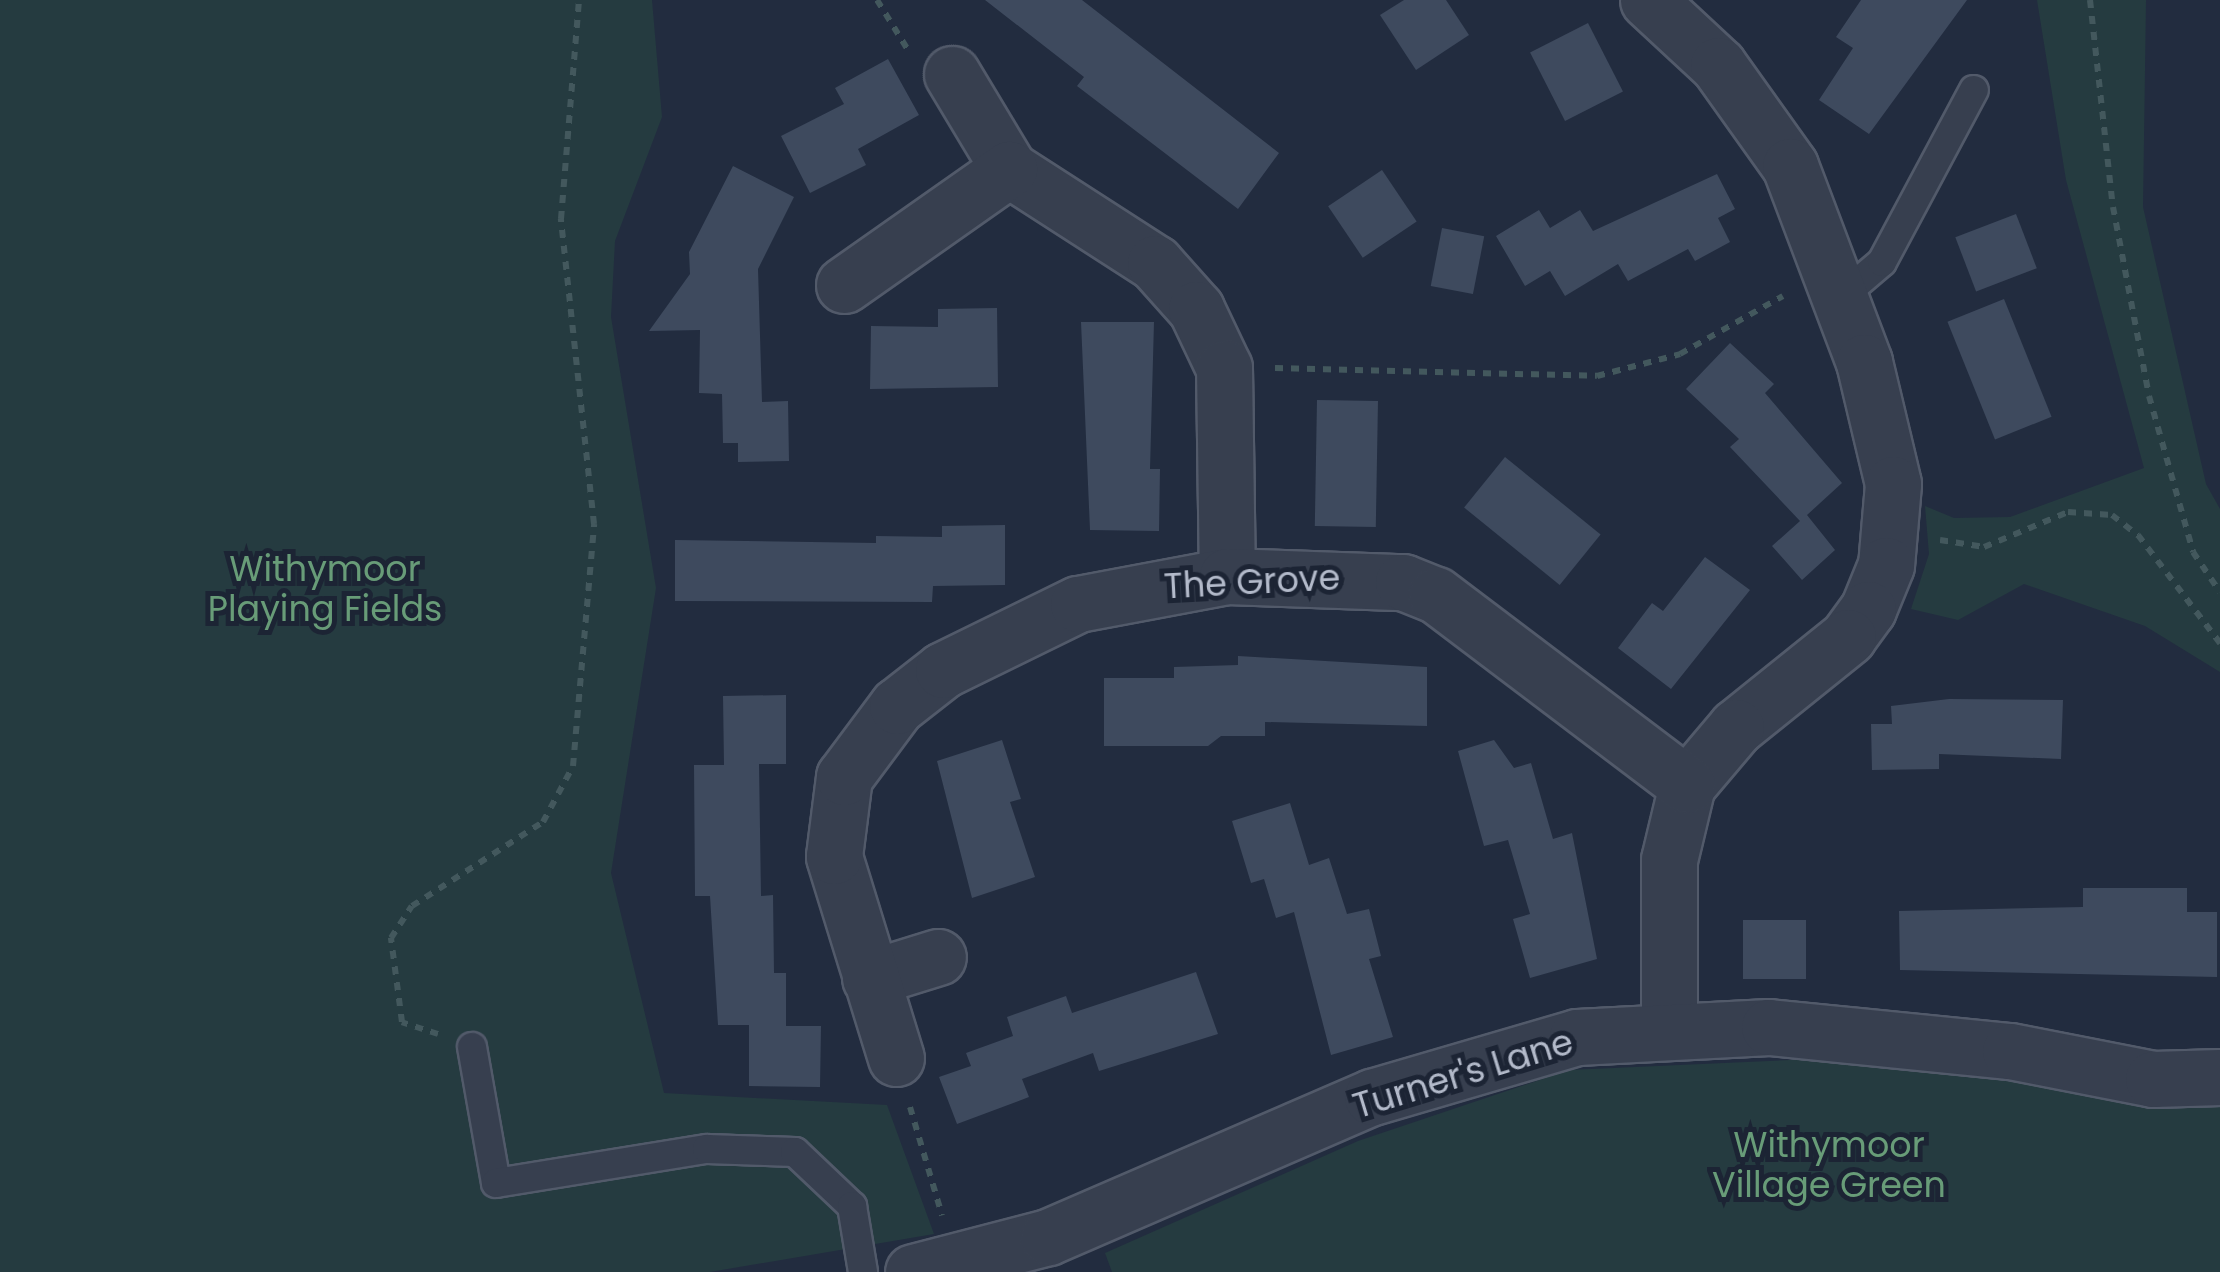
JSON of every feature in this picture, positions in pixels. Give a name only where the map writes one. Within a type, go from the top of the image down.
[{"type":"street","points":[[1648,0],[1765,124],[1836,278],[1886,441],[1893,525],[1880,579],[1848,637],[1736,727],[1687,785],[1669,860],[1669,1029]]},
{"type":"street","points":[[935,71],[1008,169],[1155,263],[1196,308],[1224,368],[1227,576]]},
{"type":"street","points":[[844,285],[1008,169]]},
{"type":"street","name":"The Grove","points":[[896,1058],[834,856],[833,819],[865,742],[943,670],[1078,604],[1227,576],[1356,576],[1436,595],[1687,785]]},
{"type":"street","points":[[870,978],[938,957]]},
{"type":"street","name":"Turner's Lane","points":[[912,1272],[1048,1237],[1466,1066],[1577,1037],[1669,1029],[1769,1027],[2010,1051],[2153,1079],[2220,1077]]},
{"type":"lane","points":[[1836,278],[1882,262],[1974,90]]},
{"type":"lane","points":[[472,1047],[496,1184],[707,1149],[795,1152],[852,1206],[863,1272]]},
{"type":"path","points":[[472,1047],[402,1022],[391,938],[412,906],[543,822],[572,766],[594,524],[560,219],[579,0]]},
{"type":"path","points":[[877,0],[935,71]]},
{"type":"path","points":[[2090,0],[2113,206],[2149,396],[2194,552],[2220,592]]},
{"type":"path","points":[[1224,368],[1597,376],[1680,354],[1836,278]]},
{"type":"path","points":[[1893,525],[1984,546],[2068,512],[2112,515],[2220,643]]},
{"type":"path","points":[[896,1058],[944,1222]]},
{"type":"green space","name":"Withymoor Playing Fields","points":[[0,0],[652,0],[662,117],[615,241],[611,317],[656,588],[611,873],[664,1093],[887,1105],[934,1234],[710,1272],[0,1272]]},
{"type":"green space","points":[[2037,0],[2146,0],[2143,207],[2206,484],[2220,509],[2220,672],[2145,626],[2024,584],[1958,620],[1911,609],[1929,554],[1925,506],[1954,518],[2010,517],[2144,468],[2066,180]]},
{"type":"green space","name":"Withymoor Village Green","points":[[1879,1056],[2220,1099],[2220,1272],[1112,1272],[1105,1253],[1358,1141],[1569,1070]]},
{"type":"building","points":[[985,0],[1082,0],[1279,153],[1238,209],[1077,86],[1084,77]]},
{"type":"building","points":[[1404,0],[1446,0],[1469,35],[1416,70],[1380,15]]},
{"type":"building","points":[[1861,0],[1967,0],[1869,134],[1819,100],[1853,48],[1836,37]]},
{"type":"building","points":[[1588,23],[1623,92],[1565,121],[1530,53]]},
{"type":"building","points":[[888,59],[919,115],[858,149],[866,165],[810,193],[781,136],[844,104],[835,88]]},
{"type":"building","points":[[733,166],[794,197],[758,269],[762,402],[788,401],[789,461],[738,462],[738,443],[723,443],[722,394],[699,393],[700,330],[649,331],[690,274],[689,252]]},
{"type":"building","points":[[1382,170],[1417,221],[1363,258],[1328,206]]},
{"type":"building","points":[[1717,174],[1735,209],[1718,218],[1730,242],[1695,261],[1688,249],[1628,281],[1618,264],[1565,296],[1550,271],[1525,286],[1496,236],[1539,210],[1550,228],[1580,210],[1593,231]]},
{"type":"building","points":[[2016,214],[2037,268],[1976,291],[1955,237]]},
{"type":"building","points":[[1442,228],[1484,236],[1473,294],[1431,286]]},
{"type":"building","points":[[2004,299],[2052,417],[1995,440],[1947,322]]},
{"type":"building","points":[[997,308],[998,387],[870,389],[871,326],[938,327],[938,309]]},
{"type":"building","points":[[1081,322],[1154,322],[1150,469],[1160,469],[1159,531],[1090,530]]},
{"type":"building","points":[[1730,343],[1774,384],[1765,393],[1842,483],[1807,515],[1835,550],[1802,580],[1772,546],[1800,521],[1730,447],[1739,439],[1686,389]]},
{"type":"building","points":[[1317,400],[1378,401],[1376,527],[1315,526]]},
{"type":"building","points":[[1505,457],[1601,534],[1560,585],[1464,508]]},
{"type":"building","points":[[1005,525],[1005,585],[933,586],[932,602],[675,601],[675,540],[876,543],[876,536],[942,537],[942,526]]},
{"type":"building","points":[[1705,557],[1750,590],[1671,689],[1618,648],[1652,603],[1663,611]]},
{"type":"building","points":[[1238,656],[1427,667],[1427,726],[1265,722],[1265,736],[1221,736],[1208,746],[1104,746],[1104,678],[1174,678],[1174,667],[1238,665]]},
{"type":"building","points":[[786,695],[786,764],[759,764],[761,896],[773,895],[774,973],[786,973],[786,1026],[821,1026],[820,1087],[749,1086],[749,1025],[718,1025],[710,896],[695,896],[694,765],[724,765],[723,696]]},
{"type":"building","points":[[1949,699],[2063,700],[2061,759],[1939,754],[1939,769],[1872,770],[1871,724],[1892,724],[1891,706]]},
{"type":"building","points":[[1002,740],[1021,799],[1010,802],[1035,877],[972,898],[937,761]]},
{"type":"building","points":[[1494,740],[1514,768],[1531,763],[1553,839],[1572,833],[1597,959],[1530,978],[1513,919],[1530,914],[1508,840],[1484,846],[1458,751]]},
{"type":"building","points":[[1290,803],[1309,865],[1329,858],[1347,914],[1369,909],[1381,956],[1369,959],[1393,1037],[1331,1055],[1294,912],[1276,918],[1264,879],[1251,883],[1232,821]]},
{"type":"building","points":[[2083,888],[2187,888],[2187,912],[2217,912],[2217,977],[1900,970],[1899,911],[2083,907]]},
{"type":"building","points":[[1743,920],[1806,920],[1806,979],[1743,979]]},
{"type":"building","points":[[1196,972],[1218,1034],[1099,1071],[1093,1053],[1022,1079],[1029,1097],[957,1124],[939,1077],[971,1066],[966,1053],[1013,1036],[1007,1017],[1066,996],[1072,1013]]}]
